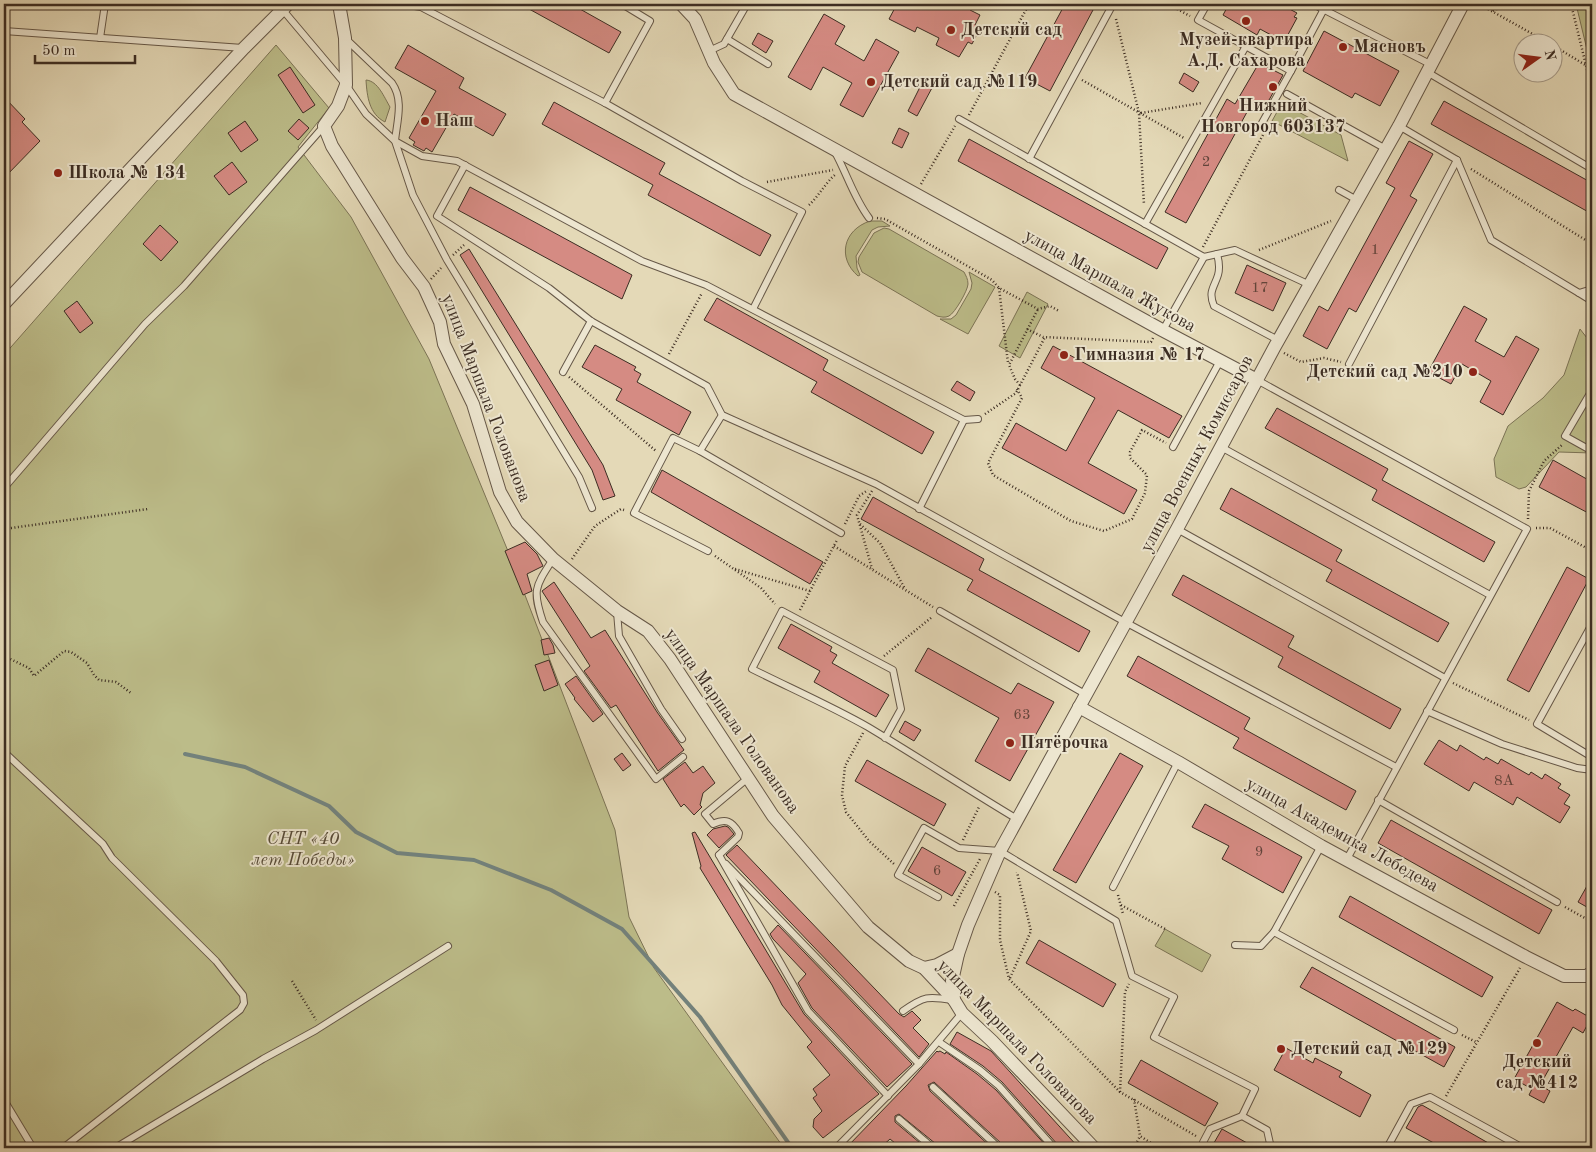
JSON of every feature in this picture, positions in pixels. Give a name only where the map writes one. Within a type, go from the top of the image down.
[{"type":"street","points":[[324,126],[338,106],[346,85],[345,38],[339,4]]},
{"type":"street","name":"улица Маршала Жукова","points":[[680,4],[695,19],[714,63],[734,94],[1256,380]]},
{"type":"street","name":"улица Военных Комиссаров","points":[[954,1000],[952,981],[958,954],[968,925],[1000,851],[1177,529],[1256,380],[1399,126],[1463,4]]},
{"type":"street","points":[[4,304],[285,6]]},
{"type":"street","name":"улица Маршала Голованова","points":[[324,126],[332,146],[402,258],[424,287],[440,322],[444,344],[473,404],[500,492],[517,522],[553,559],[617,611],[654,638],[670,659],[773,816],[868,927],[909,962],[924,968],[954,1000],[962,1013],[992,1041],[1094,1148]]},
{"type":"street","name":"улица Академика Лебедева","points":[[1079,707],[1178,762],[1321,846],[1526,957],[1564,976],[1587,976],[1592,972]]},
{"type":"street","points":[[924,968],[937,965],[958,954]]},
{"type":"lane","points":[[100,38],[105,4]]},
{"type":"lane","points":[[402,4],[421,7],[605,103],[742,181],[802,212],[753,309]]},
{"type":"lane","points":[[605,103],[650,21],[622,4]]},
{"type":"lane","points":[[709,52],[724,44],[747,4]]},
{"type":"lane","points":[[1029,159],[1113,4]]},
{"type":"lane","points":[[1207,4],[1198,20],[1291,71]]},
{"type":"lane","points":[[1313,4],[1428,68],[1592,169]]},
{"type":"lane","points":[[285,6],[366,114],[395,141],[422,156],[435,159],[449,159],[465,165],[642,260],[706,285],[964,420],[978,418]]},
{"type":"lane","points":[[1262,123],[1324,9]]},
{"type":"lane","points":[[4,31],[244,48]]},
{"type":"lane","points":[[345,38],[392,83],[397,91],[400,100],[395,141],[413,195],[447,260],[579,477],[592,508]]},
{"type":"lane","points":[[727,39],[768,64]]},
{"type":"lane","points":[[1144,224],[1246,46]]},
{"type":"lane","points":[[1286,94],[1386,149]]},
{"type":"lane","points":[[962,121],[1201,256],[1235,250],[1310,285]]},
{"type":"lane","points":[[4,488],[145,324],[184,286],[324,126]]},
{"type":"lane","points":[[1399,126],[1457,160],[1490,240],[1592,301]]},
{"type":"lane","points":[[833,149],[844,168],[860,206],[869,218]]},
{"type":"lane","points":[[1349,364],[1457,160]]},
{"type":"lane","points":[[465,165],[437,216],[549,288],[591,321],[707,386],[722,415],[876,484],[1126,622],[1396,767]]},
{"type":"lane","points":[[1339,190],[1357,200]]},
{"type":"lane","points":[[1217,254],[1220,263],[1219,274],[1211,291],[1214,306],[1276,344]]},
{"type":"lane","points":[[1161,329],[1201,256]]},
{"type":"lane","points":[[1579,293],[1592,289]]},
{"type":"lane","points":[[562,372],[591,321]]},
{"type":"lane","points":[[1173,447],[1220,361]]},
{"type":"lane","name":"улица Маршала Жукова","points":[[1256,380],[1527,529]]},
{"type":"lane","points":[[1592,390],[1565,436],[1592,451]]},
{"type":"lane","points":[[700,451],[722,415]]},
{"type":"lane","points":[[919,509],[964,420]]},
{"type":"lane","points":[[708,551],[634,513],[673,438],[700,451],[841,533]]},
{"type":"lane","points":[[1221,447],[1490,595]]},
{"type":"lane","points":[[1177,529],[1445,678]]},
{"type":"lane","points":[[1346,859],[1527,529]]},
{"type":"lane","points":[[553,559],[536,586],[538,606],[543,622],[656,779],[684,757]]},
{"type":"lane","points":[[617,611],[618,636],[661,709],[682,739]]},
{"type":"lane","points":[[885,738],[901,709],[893,670],[782,611],[752,669],[866,727],[1017,819]]},
{"type":"lane","points":[[940,611],[1086,694]]},
{"type":"lane","points":[[1592,624],[1537,724],[1592,757]]},
{"type":"lane","points":[[1427,711],[1502,744],[1577,768],[1592,770]]},
{"type":"lane","points":[[4,752],[103,844],[112,858],[216,961],[243,995],[244,1003],[240,1010],[63,1148]]},
{"type":"lane","points":[[1112,887],[1178,762]]},
{"type":"lane","points":[[719,855],[738,838],[739,833],[730,821],[724,820],[713,824],[705,814],[748,778]]},
{"type":"lane","points":[[1378,800],[1557,902]]},
{"type":"lane","points":[[938,897],[898,874],[924,828],[960,848],[1000,851],[1116,922],[1132,976],[1174,997],[1154,1038],[1255,1089],[1242,1116],[1210,1130],[1200,1148]]},
{"type":"lane","points":[[1235,945],[1261,946],[1274,932],[1321,846]]},
{"type":"lane","points":[[719,855],[920,1064]]},
{"type":"lane","points":[[719,855],[808,1011],[888,1096]]},
{"type":"lane","points":[[1274,932],[1454,1030]]},
{"type":"lane","points":[[115,1148],[320,1027],[448,946]]},
{"type":"lane","points":[[903,1011],[918,1000],[932,996],[954,1000]]},
{"type":"lane","points":[[836,1148],[920,1064],[962,1013]]},
{"type":"lane","points":[[939,1042],[980,1070],[999,1086],[1054,1148]]},
{"type":"lane","points":[[933,1086],[999,1148]]},
{"type":"lane","points":[[1388,1148],[1411,1104],[1430,1097],[1523,1148]]},
{"type":"lane","points":[[4,1100],[33,1148]]},
{"type":"lane","points":[[1242,1116],[1267,1130],[1271,1148]]},
{"type":"lane","points":[[899,1119],[933,1148]]},
{"type":"path","points":[[920,185],[962,121],[1029,4]]},
{"type":"path","points":[[1113,4],[1139,113],[1144,224]]},
{"type":"path","points":[[1168,4],[1198,20]]},
{"type":"path","points":[[1479,4],[1529,32]]},
{"type":"path","points":[[1492,11],[1507,4]]},
{"type":"path","points":[[1566,4],[1572,8],[1592,90]]},
{"type":"path","points":[[1564,52],[1592,68]]},
{"type":"path","points":[[1074,76],[1191,142]]},
{"type":"path","points":[[1139,113],[1201,103],[1210,108]]},
{"type":"path","points":[[1201,256],[1264,135],[1262,123]]},
{"type":"path","points":[[1457,160],[1592,244]]},
{"type":"path","points":[[802,212],[820,195],[829,180],[844,168]]},
{"type":"path","points":[[782,180],[844,168]]},
{"type":"path","points":[[1246,256],[1350,213]]},
{"type":"path","points":[[869,218],[885,219],[992,280],[1000,288],[1038,309],[1050,306],[1059,311]]},
{"type":"path","points":[[424,287],[447,260],[472,238]]},
{"type":"path","points":[[664,363],[706,285]]},
{"type":"path","points":[[1000,288],[1009,365],[1020,385]]},
{"type":"path","points":[[1009,365],[1038,309]]},
{"type":"path","points":[[1027,329],[1045,337],[1151,342],[1161,329]]},
{"type":"path","points":[[978,418],[1016,393],[1045,337]]},
{"type":"path","points":[[1276,344],[1301,362],[1324,358],[1349,364]]},
{"type":"path","points":[[562,372],[663,457]]},
{"type":"path","points":[[1018,389],[1022,398],[988,463],[993,476],[1071,522],[1104,531],[1132,519],[1145,493],[1147,474],[1130,458],[1130,452],[1140,433],[1142,430],[1173,447]]},
{"type":"path","points":[[1570,438],[1544,461],[1529,491],[1527,529],[1550,528],[1592,551]]},
{"type":"path","points":[[872,570],[857,515],[876,484]]},
{"type":"path","points":[[796,618],[841,533],[858,496],[876,484]]},
{"type":"path","points":[[4,529],[148,509]]},
{"type":"path","points":[[566,569],[595,526],[621,509],[634,513]]},
{"type":"path","points":[[859,524],[880,543],[905,590]]},
{"type":"path","points":[[834,546],[940,611],[877,661]]},
{"type":"path","points":[[708,551],[761,588],[782,611]]},
{"type":"path","points":[[733,568],[810,591]]},
{"type":"path","points":[[4,656],[29,668],[34,676],[64,652],[71,652],[87,663],[99,680],[116,682],[131,693]]},
{"type":"path","points":[[1445,678],[1537,724]]},
{"type":"path","points":[[866,727],[844,766],[842,795],[846,812],[869,841],[900,870]]},
{"type":"path","points":[[960,848],[983,799]]},
{"type":"path","points":[[954,906],[985,850]]},
{"type":"path","points":[[1009,979],[1031,930],[1015,861]]},
{"type":"path","points":[[985,886],[1000,895],[1000,940],[1009,979],[1120,1092],[1204,1140]]},
{"type":"path","points":[[1557,902],[1592,922]]},
{"type":"path","points":[[1121,905],[1164,929]]},
{"type":"path","points":[[1442,1104],[1526,957]]},
{"type":"path","points":[[1120,1092],[1125,992],[1132,976]]},
{"type":"path","points":[[292,981],[320,1027]]},
{"type":"path","points":[[1454,1030],[1476,1042]]},
{"type":"path","points":[[1134,1099],[1140,1136],[1134,1148]]},
{"type":"path","points":[[1140,1136],[1158,1148]]},
{"type":"green space","points":[[1576,4],[1592,10],[1592,60],[1589,58]]},
{"type":"green space","name":"СНТ «40 лет Победы»","points":[[276,45],[329,108],[298,147],[351,217],[429,359],[510,556],[615,830],[629,917],[654,968],[784,1148],[4,1148],[4,355]]},
{"type":"green space","points":[[366,80],[377,86],[390,107],[385,122],[372,109],[368,98]]},
{"type":"green space","points":[[1282,103],[1341,135],[1348,161],[1272,121]]},
{"type":"green space","points":[[870,221],[882,221],[890,226],[878,227],[872,230],[856,256],[860,275],[858,276],[851,269],[847,261],[846,245],[854,231]]},
{"type":"green space","points":[[884,228],[889,229],[964,272],[968,284],[964,296],[952,314],[944,317],[937,316],[862,272],[858,262],[859,257],[874,233]]},
{"type":"green space","points":[[969,272],[995,287],[968,334],[940,319],[951,319],[956,315],[971,289],[972,283]]},
{"type":"green space","points":[[1027,292],[1048,304],[1020,358],[999,346]]},
{"type":"green space","points":[[1580,329],[1591,347],[1589,383],[1592,417],[1592,453],[1559,452],[1526,487],[1519,489],[1496,477],[1494,459],[1508,426],[1543,398],[1564,375]]},
{"type":"green space","points":[[1165,929],[1211,955],[1202,972],[1155,946]]},
{"type":"building","points":[[520,4],[571,4],[621,32],[609,53]]},
{"type":"building","name":"Детский сад","points":[[897,4],[974,4],[970,10],[980,15],[975,25],[980,28],[972,44],[968,42],[959,57],[936,45],[939,38],[917,27],[915,32],[889,19]]},
{"type":"building","points":[[1065,4],[1082,4],[1093,10],[1050,91],[1025,78]]},
{"type":"building","points":[[1229,4],[1280,4],[1297,13],[1294,17],[1297,18],[1284,42],[1260,29],[1257,35],[1223,15]]},
{"type":"building","points":[[824,14],[845,26],[835,44],[864,61],[876,39],[899,52],[863,117],[840,105],[852,83],[823,67],[811,90],[788,77]]},
{"type":"building","points":[[1324,31],[1399,71],[1380,106],[1355,93],[1352,98],[1303,71]]},
{"type":"building","points":[[758,33],[773,41],[766,53],[752,44]]},
{"type":"building","points":[[408,45],[464,78],[459,88],[506,114],[493,136],[454,114],[432,152],[426,148],[424,151],[413,145],[415,142],[409,138],[436,91],[395,68]]},
{"type":"building","points":[[1259,63],[1283,75],[1264,109],[1252,103],[1186,223],[1165,212],[1227,99],[1235,104]]},
{"type":"building","points":[[290,67],[315,105],[303,113],[278,75]]},
{"type":"building","points":[[1184,73],[1199,82],[1193,92],[1179,83]]},
{"type":"building","points":[[923,81],[933,86],[917,116],[908,111]]},
{"type":"building","points":[[4,97],[25,119],[22,122],[40,141],[4,178]]},
{"type":"building","points":[[1444,101],[1592,183],[1592,214],[1431,124]]},
{"type":"building","points":[[554,102],[665,163],[659,174],[771,235],[760,256],[648,195],[653,185],[542,124]]},
{"type":"building","points":[[299,119],[309,128],[298,140],[288,131]]},
{"type":"building","points":[[245,121],[258,140],[241,152],[228,133]]},
{"type":"building","points":[[899,128],[909,133],[902,148],[892,143]]},
{"type":"building","points":[[969,139],[1168,248],[1157,269],[958,161]]},
{"type":"building","points":[[1409,141],[1433,154],[1410,196],[1417,200],[1356,312],[1349,308],[1327,349],[1303,336],[1319,306],[1328,311],[1395,188],[1386,183]]},
{"type":"building","points":[[232,162],[247,182],[229,195],[214,176]]},
{"type":"building","points":[[470,187],[632,275],[622,299],[458,210]]},
{"type":"building","points":[[160,225],[178,242],[161,261],[143,244]]},
{"type":"building","points":[[469,249],[603,465],[615,496],[603,500],[592,470],[460,255]]},
{"type":"building","points":[[1247,265],[1286,283],[1273,311],[1235,293]]},
{"type":"building","points":[[717,298],[828,360],[823,370],[934,432],[922,454],[811,392],[817,382],[704,320]]},
{"type":"building","points":[[77,301],[93,323],[80,333],[64,311]]},
{"type":"building","points":[[1464,306],[1487,319],[1475,341],[1504,357],[1516,336],[1539,349],[1503,415],[1480,402],[1491,381],[1462,364],[1451,384],[1428,372]]},
{"type":"building","points":[[595,345],[636,367],[634,370],[641,374],[637,382],[691,412],[679,435],[616,400],[622,389],[582,367]]},
{"type":"building","points":[[1053,346],[1182,416],[1169,438],[1118,410],[1088,463],[1137,490],[1124,514],[1002,448],[1016,423],[1066,451],[1095,398],[1041,368]]},
{"type":"building","points":[[957,381],[975,392],[970,401],[951,390]]},
{"type":"building","points":[[1277,408],[1388,469],[1382,480],[1495,542],[1484,562],[1372,500],[1377,490],[1265,428]]},
{"type":"building","points":[[1553,460],[1592,482],[1592,515],[1539,487]]},
{"type":"building","points":[[662,470],[823,562],[810,584],[651,492]]},
{"type":"building","points":[[1231,488],[1342,550],[1336,561],[1449,623],[1438,642],[1326,581],[1332,570],[1220,509]]},
{"type":"building","points":[[873,497],[984,559],[979,570],[1090,631],[1079,652],[967,590],[973,580],[861,519]]},
{"type":"building","points":[[525,542],[537,554],[543,566],[527,574],[532,591],[523,595],[505,551]]},
{"type":"building","points":[[1567,567],[1589,579],[1529,692],[1507,680]]},
{"type":"building","points":[[1183,575],[1294,636],[1288,647],[1401,709],[1390,729],[1278,667],[1283,657],[1172,595]]},
{"type":"building","points":[[554,582],[591,638],[605,630],[657,712],[684,750],[658,771],[616,705],[611,708],[584,671],[590,666],[542,591]]},
{"type":"building","points":[[791,624],[832,647],[830,651],[837,655],[832,663],[889,695],[876,717],[814,682],[820,671],[778,648]]},
{"type":"building","points":[[549,638],[555,653],[544,655],[541,640]]},
{"type":"building","points":[[928,648],[1011,694],[1018,683],[1054,702],[1010,781],[975,761],[999,718],[915,671]]},
{"type":"building","points":[[1138,656],[1250,718],[1244,729],[1356,791],[1346,810],[1233,748],[1239,738],[1127,676]]},
{"type":"building","points":[[549,660],[558,685],[544,691],[535,665]]},
{"type":"building","points":[[576,676],[603,714],[593,722],[574,699],[565,684]]},
{"type":"building","points":[[905,721],[921,730],[914,741],[899,732]]},
{"type":"building","points":[[1439,740],[1457,751],[1460,745],[1484,760],[1486,757],[1498,764],[1501,759],[1529,775],[1531,772],[1542,779],[1545,774],[1561,784],[1558,788],[1570,795],[1564,804],[1570,807],[1560,823],[1517,797],[1513,805],[1474,782],[1469,791],[1424,764]]},
{"type":"building","points":[[622,753],[631,765],[623,771],[614,759]]},
{"type":"building","points":[[1120,753],[1143,766],[1076,883],[1053,870]]},
{"type":"building","points":[[867,760],[946,804],[934,826],[855,781]]},
{"type":"building","points":[[685,762],[693,773],[703,766],[715,783],[703,793],[700,805],[702,807],[694,815],[684,804],[681,807],[663,779]]},
{"type":"building","points":[[1205,804],[1302,857],[1283,893],[1222,859],[1229,846],[1192,827]]},
{"type":"building","points":[[1391,820],[1552,910],[1539,934],[1378,843]]},
{"type":"building","points":[[725,826],[734,834],[719,848],[707,835],[713,829]]},
{"type":"building","points":[[695,832],[804,1014],[879,1094],[823,1138],[813,1127],[814,1119],[822,1111],[813,1098],[817,1095],[813,1089],[830,1075],[807,1047],[812,1042],[782,1005],[772,985],[700,868],[692,833]]},
{"type":"building","points":[[737,845],[899,1014],[904,1017],[912,1011],[921,1020],[913,1028],[929,1044],[919,1057],[726,855]]},
{"type":"building","points":[[922,847],[966,872],[952,896],[908,871]]},
{"type":"building","points":[[1592,877],[1592,910],[1578,902]]},
{"type":"building","points":[[1350,896],[1493,977],[1482,997],[1339,917]]},
{"type":"building","points":[[778,925],[912,1064],[887,1087],[812,1008],[798,983],[806,974],[770,934]]},
{"type":"building","points":[[1039,940],[1116,984],[1103,1007],[1026,963]]},
{"type":"building","points":[[1312,967],[1455,1047],[1444,1067],[1300,987]]},
{"type":"building","points":[[1557,1002],[1591,1018],[1583,1033],[1573,1027],[1540,1085],[1550,1091],[1544,1103],[1529,1095],[1532,1089],[1514,1079]]},
{"type":"building","points":[[957,1032],[991,1051],[1079,1148],[1059,1148],[1002,1082],[983,1066],[950,1044]]},
{"type":"building","points":[[1286,1048],[1313,1063],[1315,1058],[1342,1072],[1339,1077],[1371,1095],[1360,1117],[1274,1070]]},
{"type":"building","points":[[937,1051],[945,1054],[946,1052],[996,1090],[1048,1148],[1004,1148],[1002,1144],[934,1082],[928,1085],[930,1091],[992,1148],[938,1148],[936,1144],[899,1114],[895,1116],[895,1122],[926,1148],[901,1148],[890,1139],[880,1148],[846,1148]]},
{"type":"building","points":[[1141,1060],[1218,1103],[1205,1126],[1128,1083]]},
{"type":"building","points":[[1422,1105],[1497,1148],[1443,1148],[1406,1128],[1418,1107]]},
{"type":"building","points":[[1222,1129],[1256,1148],[1211,1148]]},
{"type":"waterway","points":[[185,754],[245,767],[329,806],[356,832],[397,853],[474,860],[551,890],[622,929],[700,1017],[792,1148]]},
{"type":"place","name":"Музей-квартира А.Д. Сахарова","points":[[1246,21]]},
{"type":"place","name":"Детский сад","points":[[951,30]]},
{"type":"place","name":"Мясновъ","points":[[1343,47]]},
{"type":"place","name":"Детский сад №119","points":[[871,82]]},
{"type":"place","name":"Нижний Новгород 603137","points":[[1273,87]]},
{"type":"place","name":"Наш","points":[[425,121]]},
{"type":"place","name":"Школа № 134","points":[[58,173]]},
{"type":"place","name":"Гимназия № 17","points":[[1064,355]]},
{"type":"place","name":"Детский сад №210","points":[[1473,372]]},
{"type":"place","name":"Пятёрочка","points":[[1010,743]]},
{"type":"place","name":"Детский сад №412","points":[[1537,1043]]},
{"type":"place","name":"Детский сад №129","points":[[1281,1049]]}]
